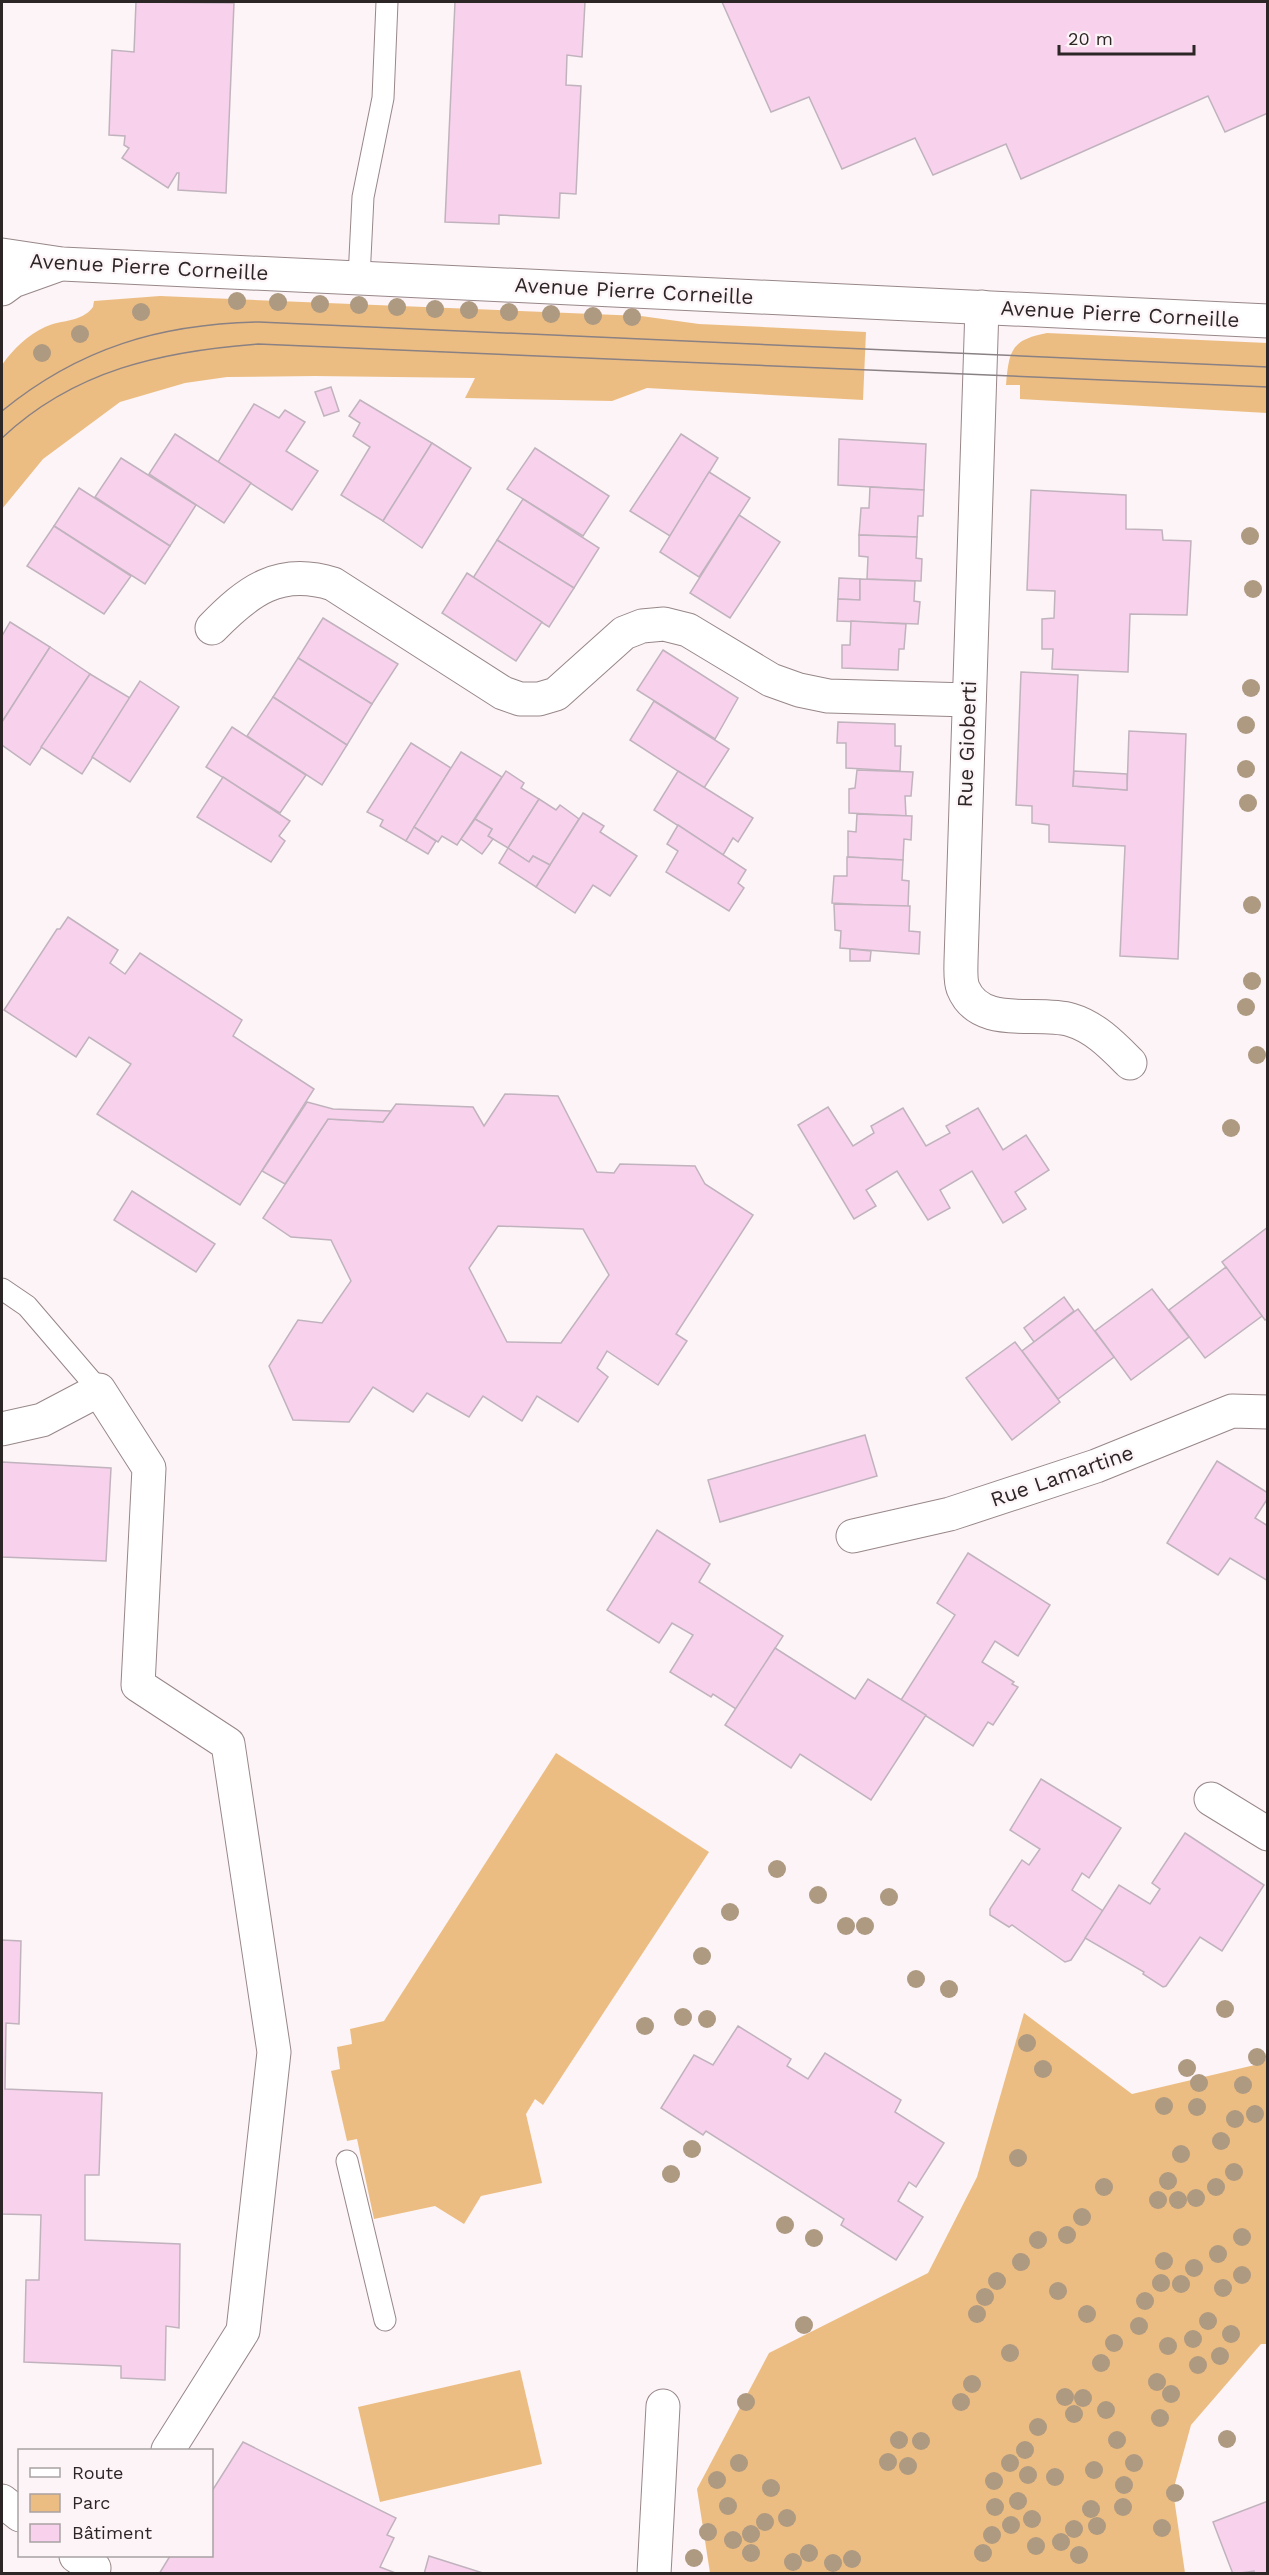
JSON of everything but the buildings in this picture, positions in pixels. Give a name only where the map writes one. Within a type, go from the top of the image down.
[{"type":"street","name":"Avenue Pierre Corneille","points":[[2,255],[62,264],[1268,321]]},
{"type":"street","points":[[2,289],[13,281],[62,264]]},
{"type":"street","name":"Rue Gioberti","points":[[982,307],[961,961],[963,987],[971,1001],[988,1013],[1071,1020],[1095,1031],[1130,1063]]},
{"type":"street","points":[[212,627],[238,601],[267,583],[314,578],[333,584],[503,693],[520,699],[539,699],[556,694],[624,633],[642,626],[664,624],[688,630],[771,680],[799,690],[828,696],[969,700]]},
{"type":"street","points":[[2,1429],[42,1420],[99,1390],[149,1468],[138,1685],[228,1744],[274,2052],[243,2331],[169,2449]]},
{"type":"street","name":"Rue Lamartine","points":[[853,1536],[961,1511],[1096,1466],[1232,1411],[1268,1412]]},
{"type":"street","points":[[1211,1799],[1268,1834]]},
{"type":"street","points":[[654,2574],[663,2406]]},
{"type":"street","points":[[2,2501],[18,2513]]},
{"type":"lane","points":[[359,278],[363,197],[383,98],[387,2]]},
{"type":"lane","points":[[2,1289],[27,1306],[99,1390]]},
{"type":"lane","points":[[346,2161],[385,2320]]},
{"type":"green space","points":[[160,296],[641,316],[699,324],[866,332],[863,400],[647,388],[612,401],[465,398],[475,378],[227,377],[185,383],[120,402],[43,459],[2,509],[2,365],[6,359],[21,343],[45,327],[83,316],[93,307],[94,301]]},
{"type":"green space","points":[[1047,333],[1267,343],[1267,413],[1020,399],[1020,385],[1006,385],[1011,355],[1019,343]]},
{"type":"green space","points":[[556,1753],[709,1852],[543,2105],[535,2099],[526,2114],[542,2183],[481,2196],[464,2224],[435,2206],[374,2219],[357,2139],[347,2141],[331,2071],[340,2069],[337,2047],[352,2044],[350,2029],[384,2021]]},
{"type":"green space","points":[[1024,2013],[1132,2094],[1259,2064],[1267,2058],[1267,2344],[1261,2344],[1191,2425],[1173,2491],[1185,2573],[710,2573],[697,2489],[769,2353],[928,2273],[977,2177]]},
{"type":"green space","points":[[520,2370],[542,2464],[380,2502],[358,2407]]},
{"type":"tram line","points":[[2,411],[31,389],[61,371],[122,344],[154,334],[188,328],[259,322],[1268,367]]},
{"type":"tram line","points":[[2,438],[30,415],[59,396],[90,380],[121,368],[188,352],[258,344],[1268,387]]}]
